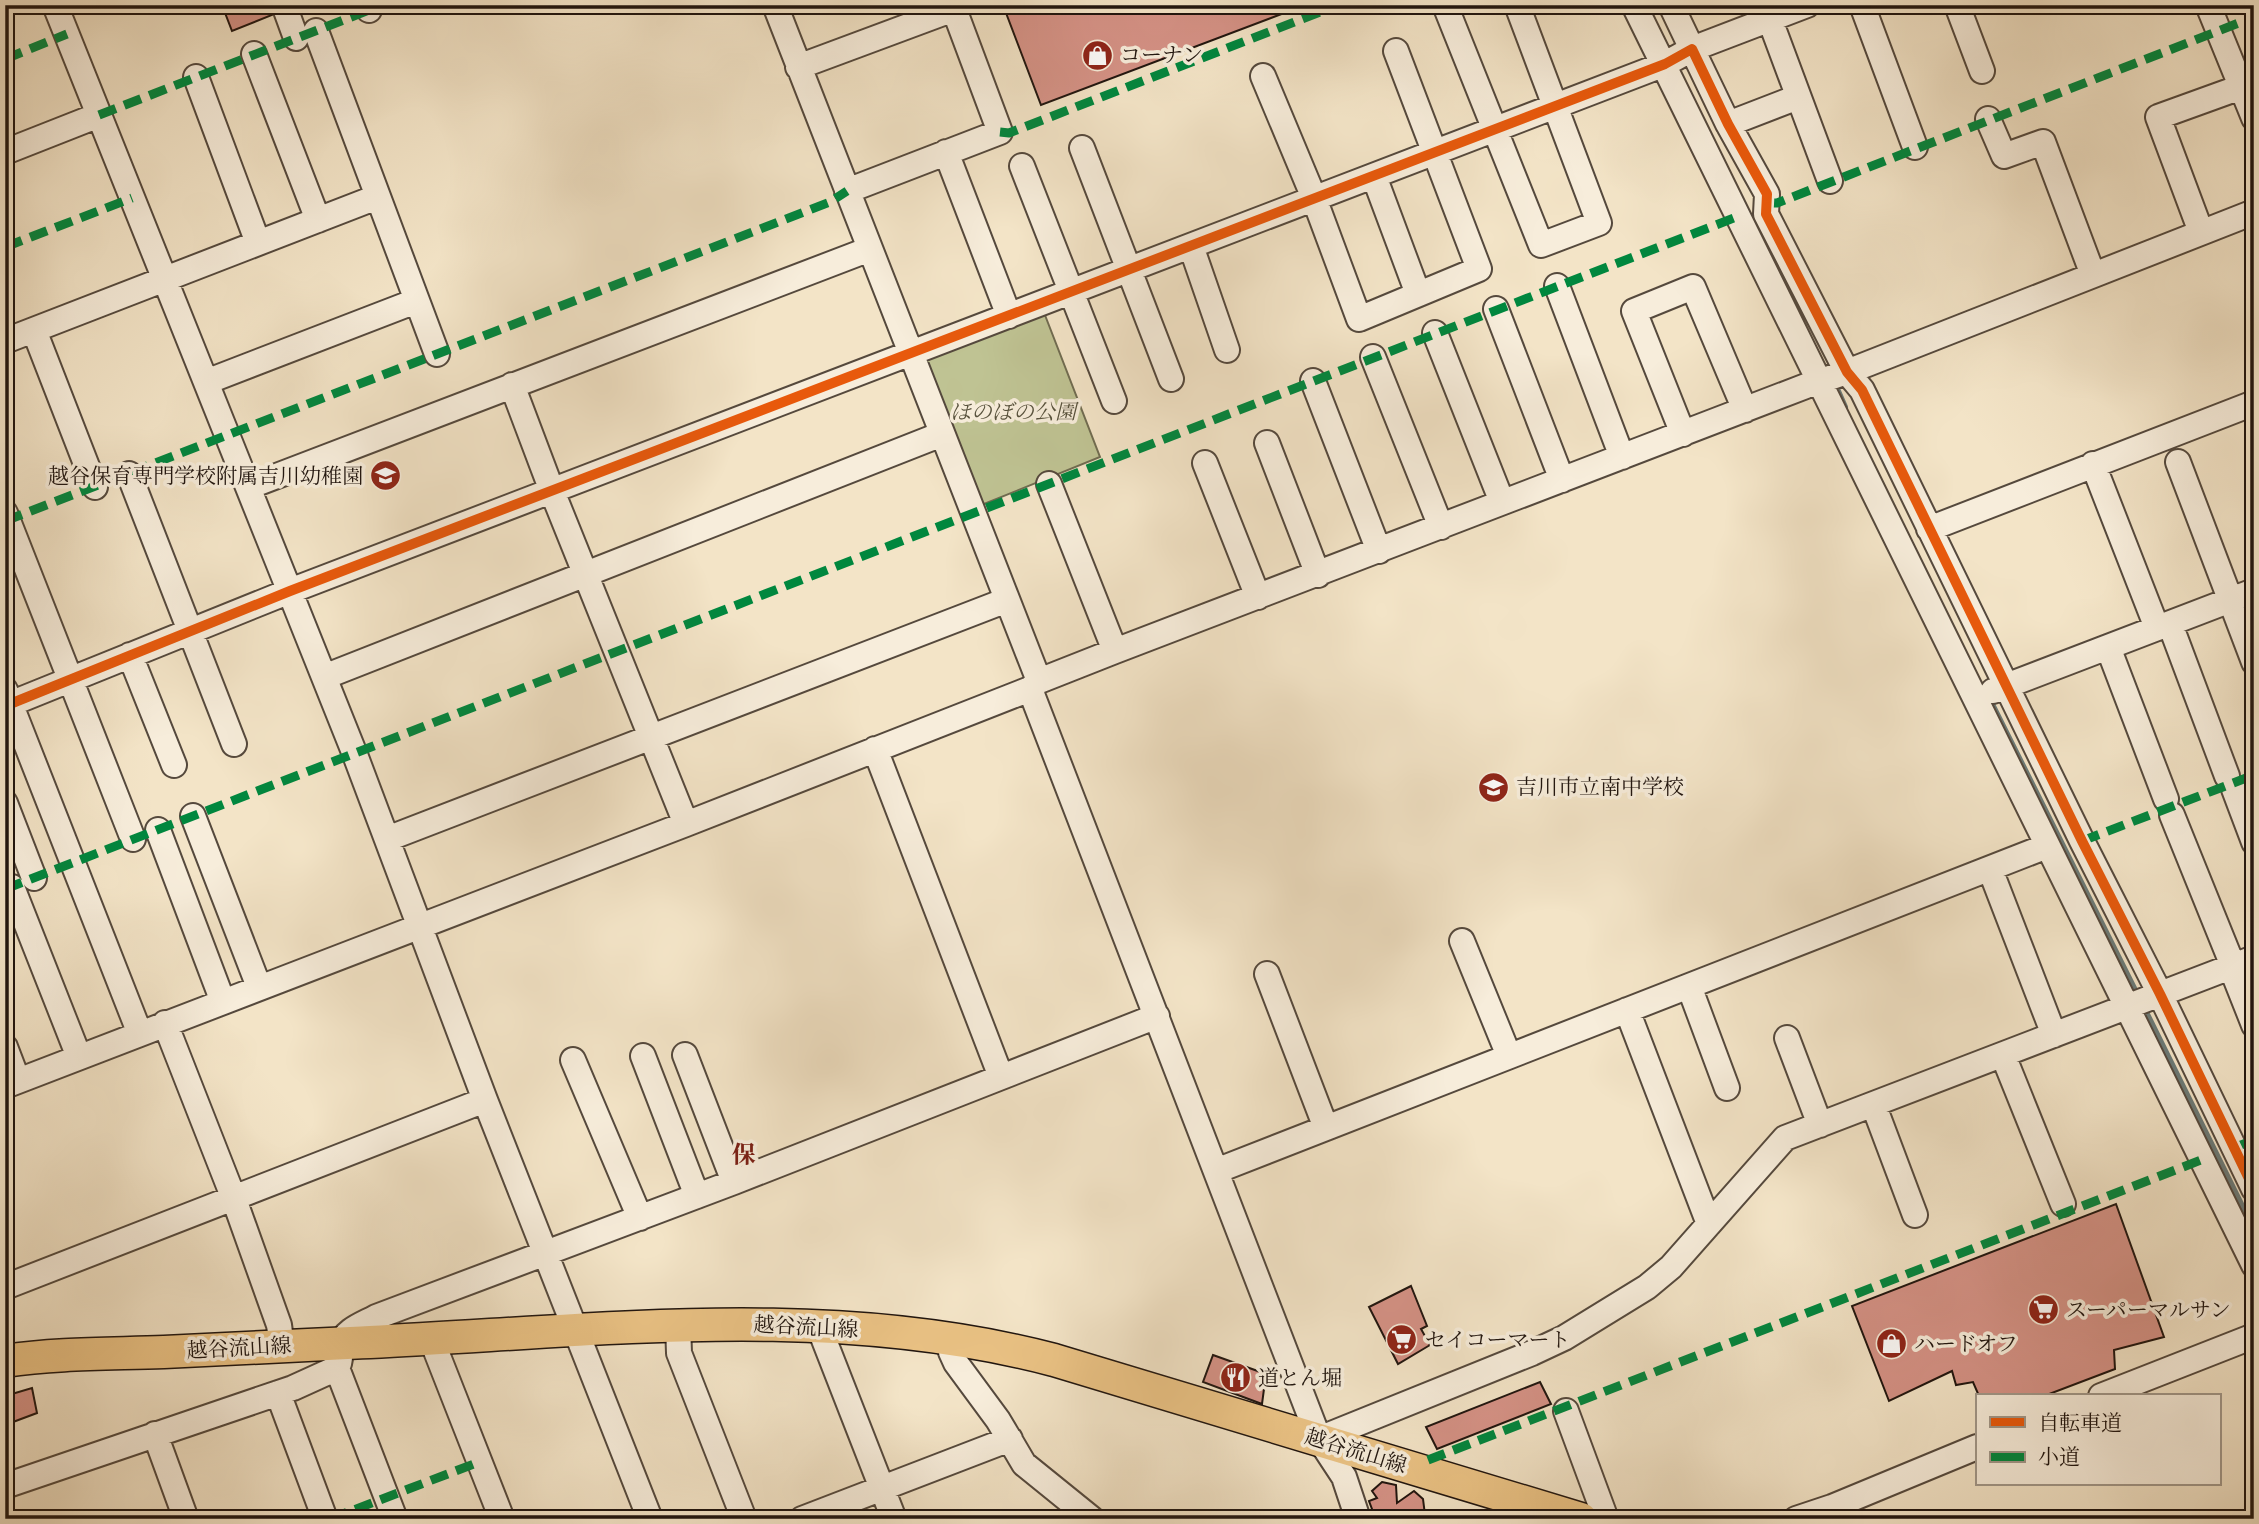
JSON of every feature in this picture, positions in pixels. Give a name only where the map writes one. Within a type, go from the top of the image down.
[{"type":"main road","name":"越谷流山線","points":[[5,1361],[74,1355],[282,1347],[339,1356],[436,1339],[678,1324],[775,1324],[952,1339],[1003,1347],[1054,1360],[1581,1519]]},
{"type":"street","points":[[55,5],[324,677],[485,1100],[650,1519]]},
{"type":"street","points":[[284,5],[306,34],[377,197],[437,354]]},
{"type":"street","points":[[775,5],[1007,600],[1034,685],[1157,1016],[1319,1439],[1344,1477],[1358,1519]]},
{"type":"street","points":[[1445,5],[1541,245],[1599,223],[1517,5]]},
{"type":"street","points":[[1634,5],[1678,57],[1728,124],[1767,194],[1766,214],[1976,699],[2254,1265]]},
{"type":"street","points":[[1671,5],[1678,57],[1835,376],[1861,390],[2254,1189]]},
{"type":"street","points":[[140,1034],[7,700],[71,679],[290,591],[1374,176],[1807,5]]},
{"type":"street","points":[[1862,5],[1915,147]]},
{"type":"street","points":[[1957,5],[1982,71]]},
{"type":"street","points":[[2208,5],[2254,118]]},
{"type":"street","points":[[798,67],[954,9],[1000,132],[847,191]]},
{"type":"street","points":[[1770,20],[1830,181]]},
{"type":"street","points":[[1263,76],[1314,198],[1359,319],[1479,269],[1396,51]]},
{"type":"street","points":[[254,54],[318,220]]},
{"type":"street","points":[[196,77],[258,243]]},
{"type":"street","points":[[2201,232],[2158,117],[2241,87]]},
{"type":"street","points":[[1728,124],[1798,97]]},
{"type":"street","points":[[5,152],[99,115]]},
{"type":"street","points":[[1988,119],[2004,156],[2043,142],[2093,275]]},
{"type":"street","points":[[1082,148],[1171,379]]},
{"type":"street","points":[[946,152],[1009,316]]},
{"type":"street","points":[[1022,166],[1114,401]]},
{"type":"street","points":[[1374,176],[1418,294]]},
{"type":"street","points":[[5,341],[377,197]]},
{"type":"street","points":[[5,1047],[12,1083],[875,750],[1115,651],[1835,376],[2254,212]]},
{"type":"street","points":[[1191,246],[1227,350]]},
{"type":"street","points":[[248,487],[870,249]]},
{"type":"street","points":[[1557,286],[1622,457]]},
{"type":"street","points":[[1683,433],[1634,311],[1693,286],[1745,410]]},
{"type":"street","points":[[206,382],[415,301]]},
{"type":"street","points":[[1496,309],[1562,480]]},
{"type":"street","points":[[34,330],[95,488]]},
{"type":"street","points":[[1435,333],[1502,502]]},
{"type":"street","points":[[1373,357],[1441,527]]},
{"type":"street","points":[[1313,381],[1379,551]]},
{"type":"street","points":[[512,385],[685,824]]},
{"type":"street","points":[[1929,529],[2254,403]]},
{"type":"street","points":[[324,677],[942,434]]},
{"type":"street","points":[[1267,443],[1318,575]]},
{"type":"street","points":[[2178,462],[2254,662]]},
{"type":"street","points":[[1205,463],[1258,597]]},
{"type":"street","points":[[2093,464],[2254,842]]},
{"type":"street","points":[[129,474],[234,744]]},
{"type":"street","points":[[1049,484],[1115,651]]},
{"type":"street","points":[[5,513],[133,839]]},
{"type":"street","points":[[1976,699],[2006,685],[2254,591]]},
{"type":"street","points":[[387,839],[1007,600]]},
{"type":"street","points":[[2108,647],[2169,807],[2239,964],[2254,1025]]},
{"type":"street","points":[[130,655],[174,765]]},
{"type":"street","points":[[875,750],[1000,1077]]},
{"type":"street","points":[[5,803],[23,882],[79,1057]]},
{"type":"street","points":[[193,816],[260,987]]},
{"type":"street","points":[[158,830],[223,1002]]},
{"type":"street","points":[[1216,1171],[2047,846]]},
{"type":"street","points":[[1990,869],[2054,1035]]},
{"type":"street","points":[[1462,941],[1509,1056]]},
{"type":"street","points":[[1319,1439],[1564,1338],[1647,1287],[1671,1267],[1785,1138],[2239,964]]},
{"type":"street","points":[[1267,974],[1326,1128]]},
{"type":"street","points":[[1689,986],[1727,1088]]},
{"type":"street","points":[[1627,1010],[1709,1224]]},
{"type":"street","points":[[5,1486],[278,1393],[339,1356],[348,1333],[376,1317],[734,1182],[1157,1016]]},
{"type":"street","points":[[165,1023],[234,1199],[279,1325],[282,1347]]},
{"type":"street","points":[[1787,1038],[1820,1125]]},
{"type":"street","points":[[685,1055],[734,1182]]},
{"type":"street","points":[[2003,1055],[2063,1204]]},
{"type":"street","points":[[643,1056],[697,1196]]},
{"type":"street","points":[[573,1059],[640,1218]]},
{"type":"street","points":[[5,1287],[485,1100]]},
{"type":"street","points":[[1874,1106],[1915,1215]]},
{"type":"street","points":[[678,1324],[678,1353],[744,1519]]},
{"type":"street","points":[[820,1327],[894,1519]]},
{"type":"street","points":[[2106,1394],[2254,1336]]},
{"type":"street","points":[[436,1339],[436,1351],[502,1519]]},
{"type":"street","points":[[952,1339],[951,1352],[956,1363],[979,1392],[1024,1464],[1092,1519]]},
{"type":"street","points":[[339,1356],[395,1519]]},
{"type":"street","points":[[278,1393],[325,1519]]},
{"type":"street","points":[[1566,1411],[1606,1519]]},
{"type":"street","points":[[155,1434],[186,1519]]},
{"type":"street","points":[[817,1516],[1010,1439]]},
{"type":"street","points":[[1796,1519],[1832,1507],[1976,1447]]},
{"type":"green space","name":"ほのぼの公園","points":[[1043,310],[1100,457],[979,506],[924,361]]},
{"type":"building","points":[[222,5],[270,5],[272,15],[232,31]]},
{"type":"building","name":"コーナン","points":[[1003,5],[1300,5],[1300,7],[1041,105]]},
{"type":"building","points":[[2116,1204],[2164,1337],[2114,1350],[2115,1369],[2049,1394],[1978,1394],[1973,1382],[1956,1385],[1952,1371],[1889,1401],[1852,1306]]},
{"type":"building","points":[[1411,1286],[1427,1326],[1421,1329],[1430,1345],[1398,1364],[1369,1307]]},
{"type":"building","name":"道とん堀","points":[[1213,1355],[1266,1374],[1262,1404],[1203,1382]]},
{"type":"building","points":[[1540,1382],[1551,1404],[1437,1449],[1426,1427]]},
{"type":"building","points":[[32,1388],[37,1413],[5,1425],[5,1396]]},
{"type":"building","points":[[1382,1482],[1396,1485],[1397,1503],[1414,1491],[1423,1499],[1425,1515],[1414,1516],[1413,1519],[1372,1519],[1375,1517],[1369,1501],[1377,1498],[1372,1491]]},
{"type":"waterway","points":[[1834,382],[1845,407]]},
{"type":"waterway","points":[[1988,696],[2138,996]]},
{"type":"waterway","points":[[2143,1006],[2254,1230]]},
{"type":"marked path","points":[[99,115],[382,5]]},
{"type":"marked path","points":[[1000,132],[1009,133],[1338,5]]},
{"type":"marked path","points":[[1767,203],[1777,203],[2254,17]]},
{"type":"marked path","points":[[5,59],[67,34]]},
{"type":"marked path","points":[[5,521],[830,202],[847,191]]},
{"type":"marked path","points":[[5,247],[132,198]]},
{"type":"marked path","points":[[5,889],[1739,216]]},
{"type":"marked path","points":[[2082,841],[2254,775]]},
{"type":"marked path","points":[[2233,1148],[2254,1140]]},
{"type":"marked path","points":[[1428,1460],[2201,1160]]},
{"type":"marked path","points":[[330,1519],[479,1462]]},
{"type":"cycle path","points":[[5,706],[290,591],[1665,64],[1692,49],[1728,124],[1767,194],[1766,214],[1847,372],[1862,390],[2254,1189]]},
{"type":"place","name":"コーナン","points":[[1097,55]]},
{"type":"place","name":"越谷保育専門学校附属吉川幼稚園","points":[[386,476]]},
{"type":"place","name":"吉川市立南中学校","points":[[1493,787]]},
{"type":"place","name":"スーパーマルサン","points":[[2043,1310]]},
{"type":"place","name":"セイコーマート","points":[[1402,1340]]},
{"type":"place","name":"ハードオフ","points":[[1891,1344]]},
{"type":"place","name":"道とん堀","points":[[1235,1378]]},
{"type":"district","name":"保","points":[[744,1155]]}]
